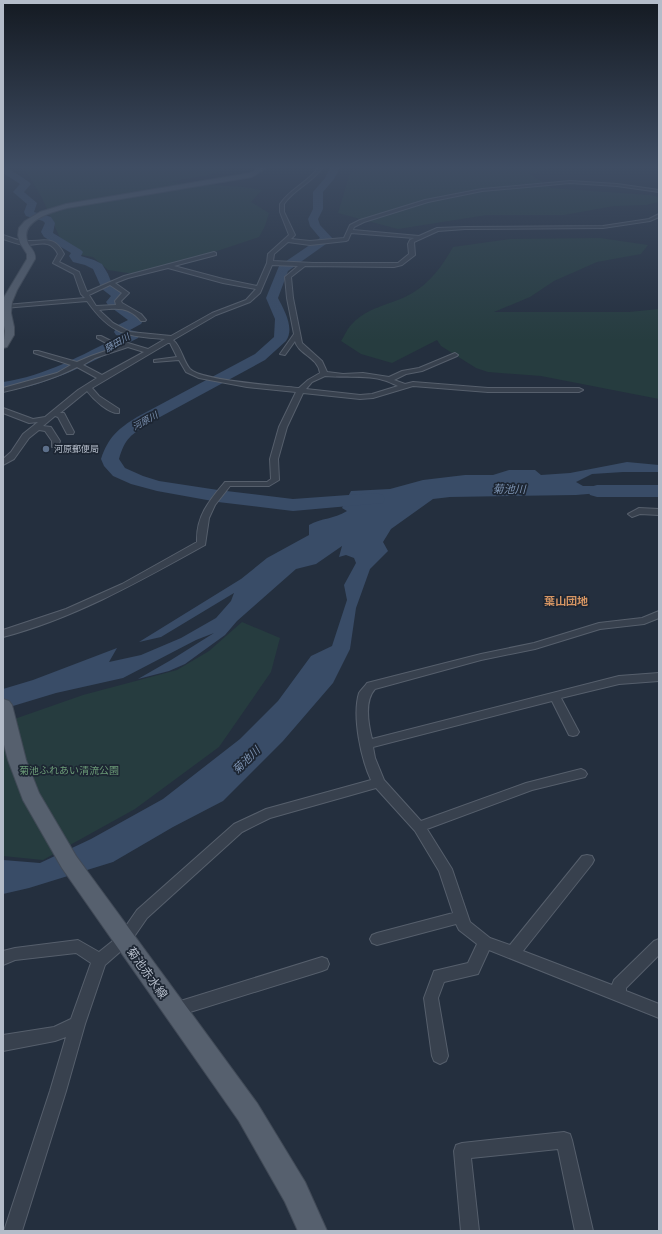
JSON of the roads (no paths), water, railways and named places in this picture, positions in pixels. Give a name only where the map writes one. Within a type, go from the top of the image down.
[{"type":"main road","points":[[3,346],[10,336],[6,296],[26,272],[32,260],[30,249],[24,243],[22,236],[22,230],[26,226]]},
{"type":"main road","name":"菊池赤水線","points":[[3,705],[17,760],[30,795],[69,862],[248,1112],[294,1192],[313,1231]]},
{"type":"street","points":[[3,462],[12,458],[20,443],[26,436],[102,378],[214,314],[248,301],[257,293],[270,264],[271,254],[292,235],[289,226]]},
{"type":"street","points":[[286,240],[310,243],[346,239],[353,226]]},
{"type":"street","points":[[270,264],[400,264],[412,255],[411,244],[418,237],[437,230],[458,228],[588,226]]},
{"type":"street","points":[[349,231],[418,237]]},
{"type":"street","points":[[3,237],[24,243],[54,243],[58,247],[61,254],[56,263],[77,273],[79,282],[86,297],[116,329],[128,333],[169,339],[188,371],[201,377],[247,385],[360,397],[373,396],[413,384],[488,390],[579,390]]},
{"type":"street","points":[[6,307],[86,297],[110,283],[126,276],[214,254]]},
{"type":"street","points":[[303,265],[288,277],[290,298],[300,344],[320,362],[324,374]]},
{"type":"street","points":[[168,266],[223,281],[259,288]]},
{"type":"street","points":[[110,283],[126,293],[118,301],[122,306],[139,315],[142,320]]},
{"type":"street","points":[[96,308],[122,306]]},
{"type":"street","points":[[283,354],[298,334]]},
{"type":"street","points":[[99,337],[110,343],[128,345],[150,351]]},
{"type":"street","points":[[3,390],[25,385],[59,374],[93,357],[128,345]]},
{"type":"street","points":[[36,352],[78,365],[102,378]]},
{"type":"street","points":[[388,380],[404,372],[420,370],[455,355]]},
{"type":"street","points":[[156,362],[181,358]]},
{"type":"street","points":[[3,634],[70,611],[125,586],[202,544],[200,529],[202,520],[228,484],[269,484],[275,480],[274,459],[283,427],[300,391],[310,381],[324,374],[343,376],[363,375],[388,380],[403,386]]},
{"type":"street","points":[[88,388],[96,398],[116,411]]},
{"type":"street","points":[[3,410],[32,421],[47,419]]},
{"type":"street","points":[[54,414],[61,415],[70,432]]},
{"type":"street","points":[[37,427],[48,429],[56,441],[55,445]]},
{"type":"street","points":[[632,514],[639,511],[659,512]]},
{"type":"street","points":[[659,614],[644,621],[599,626],[535,646],[481,657],[371,686],[365,693],[362,720],[369,758],[379,783],[420,827],[445,870],[464,926],[485,942],[659,1011]]},
{"type":"street","points":[[367,744],[619,680],[659,677]]},
{"type":"street","points":[[555,697],[573,732]]},
{"type":"street","points":[[420,827],[530,786],[581,774]]},
{"type":"street","points":[[13,1231],[58,1091],[77,1024],[99,960],[124,940],[142,914],[238,828],[266,814],[379,783]]},
{"type":"street","points":[[513,953],[587,860]]},
{"type":"street","points":[[377,938],[460,917]]},
{"type":"street","points":[[440,1056],[431,998],[439,976],[473,970],[485,942]]},
{"type":"street","points":[[619,994],[619,985],[659,945]]},
{"type":"street","points":[[3,958],[15,954],[78,946],[99,960]]},
{"type":"street","points":[[174,1010],[322,964]]},
{"type":"street","points":[[3,1044],[55,1034],[77,1024]]},
{"type":"street","points":[[470,1231],[462,1151],[564,1140],[584,1231]]},
{"type":"water","points":[[627,462],[659,465],[659,472],[592,474],[576,482],[583,486],[659,486],[659,488],[576,495],[450,497],[433,499],[391,529],[383,542],[388,551],[370,569],[356,608],[350,649],[333,683],[283,741],[223,801],[173,827],[113,862],[29,888],[3,894],[3,860],[40,863],[91,839],[163,799],[240,739],[278,701],[311,656],[332,646],[347,600],[344,585],[356,563],[354,558],[346,555],[339,557],[342,546],[316,564],[296,569],[237,621],[225,635],[185,664],[169,671],[138,679],[214,633],[196,640],[123,678],[56,693],[3,709],[3,689],[33,680],[117,648],[109,662],[141,655],[181,638],[216,618],[231,601],[234,593],[161,637],[139,642],[241,579],[267,558],[309,535],[309,525],[338,516],[347,511],[342,508],[351,491],[390,489],[423,480],[465,475],[493,475],[509,470],[535,470],[541,475],[570,473]]},
{"type":"waterway","name":"藤田川","points":[[3,387],[16,385],[64,370],[133,335],[121,332],[123,328],[136,321],[129,312],[113,302],[119,295],[106,286],[98,267],[94,264],[77,259],[75,256],[77,252],[48,235],[47,232],[49,226]]},
{"type":"waterway","name":"河原川","points":[[315,226],[327,239],[283,269],[272,298],[282,319],[281,338],[260,357],[143,420],[128,430],[119,438],[110,459],[113,466],[119,472],[137,480],[157,486],[218,496],[293,505],[376,499]]},
{"type":"waterway","name":"菊池川","points":[[597,491],[659,491]]},
{"type":"place","name":"河原郵便局","points":[[46,449]]},
{"type":"district","name":"葉山団地","points":[[566,601]]},
{"type":"park label","name":"菊池ふれあい清流公園","points":[[69,770]]}]
